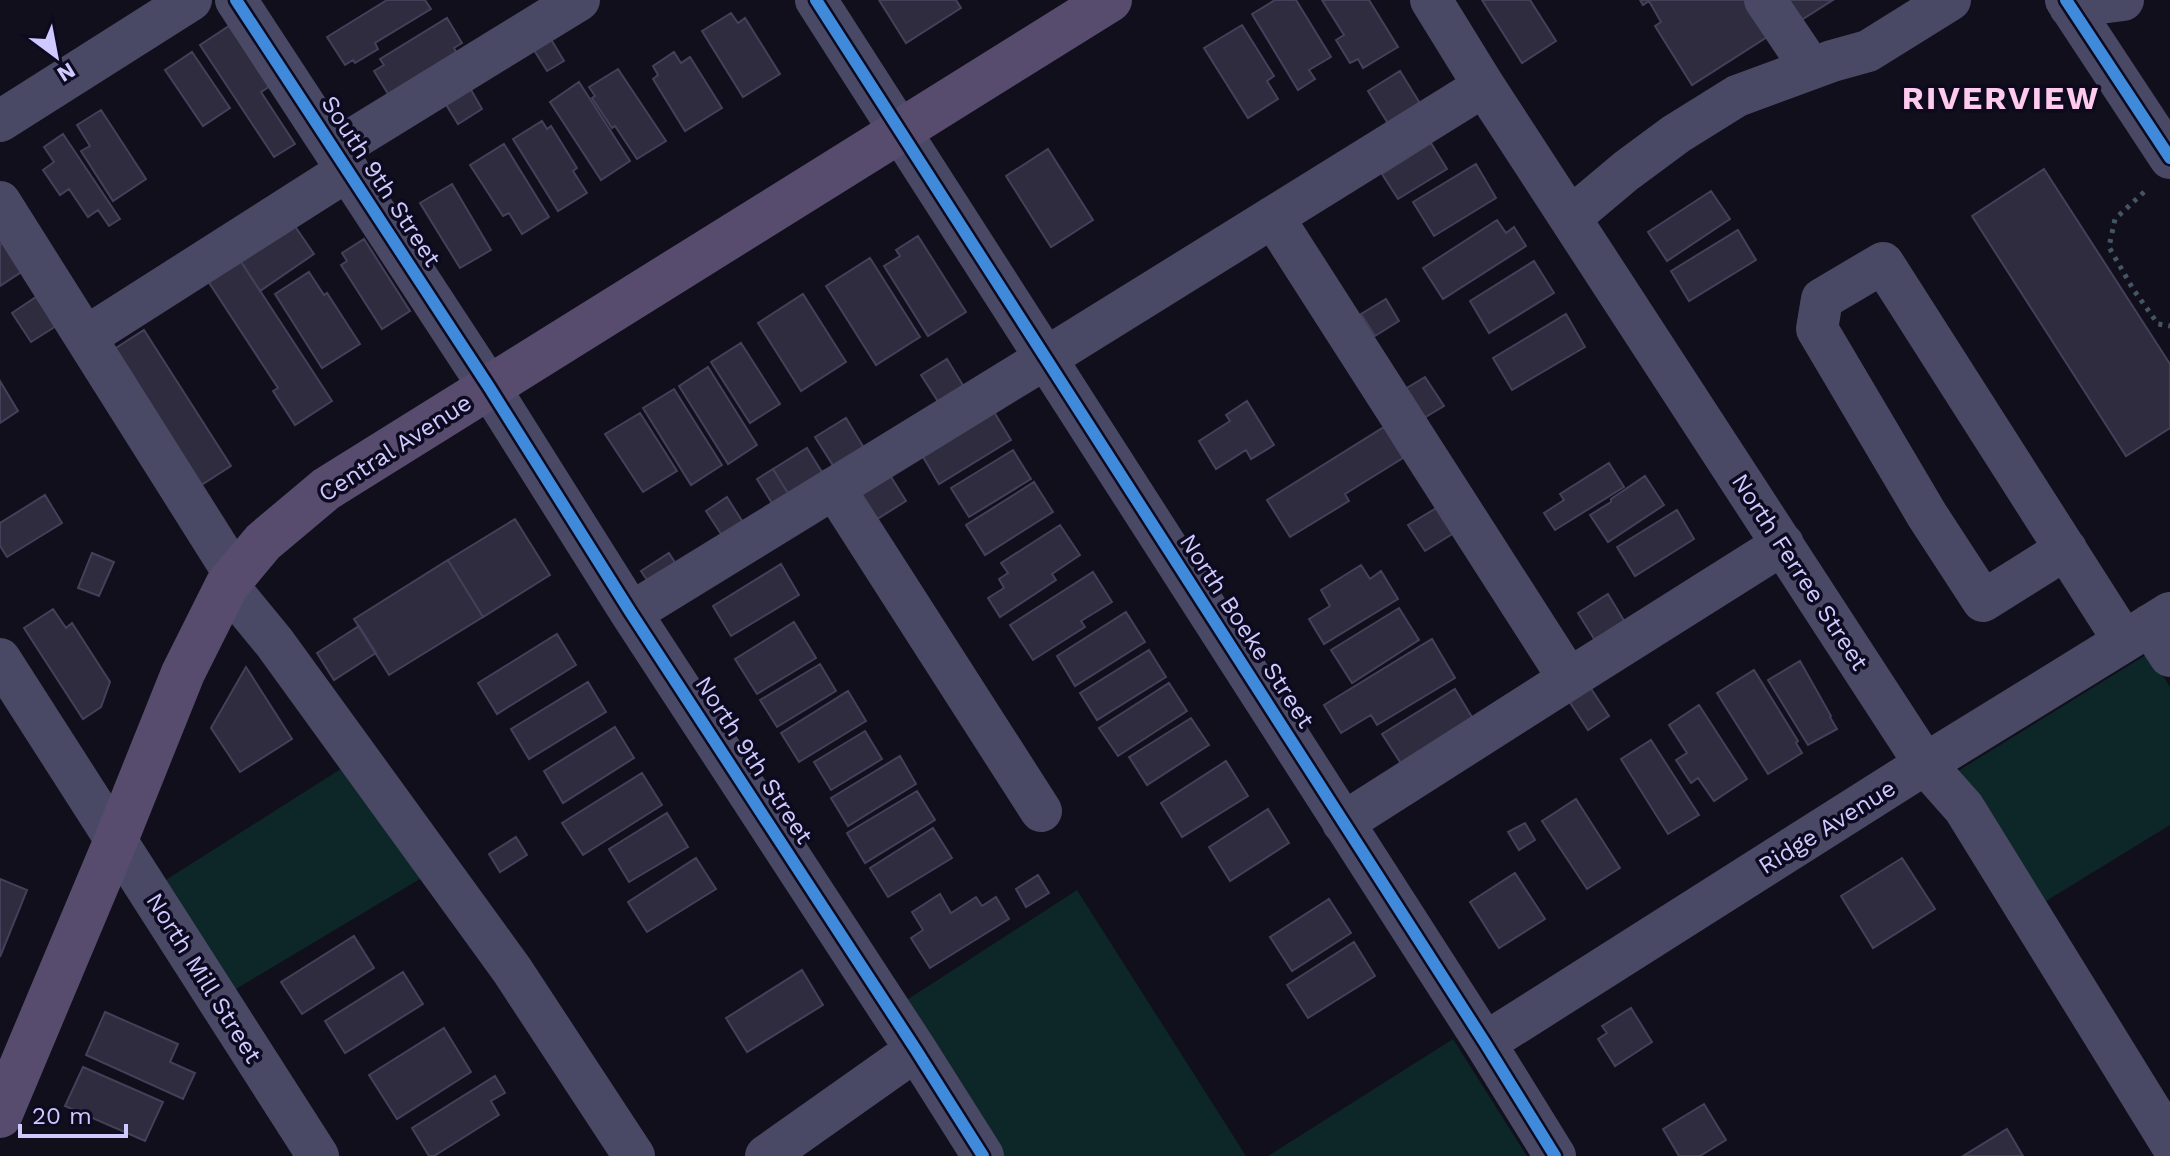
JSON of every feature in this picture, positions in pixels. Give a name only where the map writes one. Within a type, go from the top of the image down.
[{"type":"main road","name":"Central Avenue","points":[[0,1116],[183,673],[231,580],[263,542],[326,489],[1110,0]]},
{"type":"street","points":[[0,121],[191,0]]},
{"type":"street","name":"South 9th Street","points":[[236,0],[489,387]]},
{"type":"street","points":[[86,337],[342,160],[526,14],[579,0]]},
{"type":"street","name":"North Boeke Street","points":[[816,0],[1555,1156]]},
{"type":"street","name":"North Ferree Street","points":[[1431,0],[1925,764],[1964,808],[2170,1142]]},
{"type":"street","points":[[1765,0],[1811,68]]},
{"type":"street","points":[[1570,218],[1651,152],[1737,96],[1811,68],[1868,51],[1950,0]]},
{"type":"street","points":[[2068,3],[2123,0]]},
{"type":"street","points":[[2068,3],[2170,158]]},
{"type":"street","points":[[631,613],[1484,86]]},
{"type":"street","points":[[0,202],[86,337],[231,580],[503,957],[634,1156]]},
{"type":"street","points":[[1273,217],[1569,679]]},
{"type":"street","points":[[2066,549],[1983,601],[1927,515],[1817,329],[1822,299],[1883,263],[2066,549],[2154,634]]},
{"type":"street","name":"North 9th Street","points":[[489,387],[631,613],[983,1156]]},
{"type":"street","points":[[834,488],[1041,811]]},
{"type":"street","points":[[1343,823],[1783,544]]},
{"type":"street","name":"Ridge Avenue","points":[[1485,1043],[1925,764],[2154,634]]},
{"type":"street","name":"North Mill Street","points":[[0,659],[318,1156]]},
{"type":"street","points":[[766,1156],[916,1050]]},
{"type":"path","points":[[2144,192],[2115,219],[2109,247],[2158,324],[2170,326]]},
{"type":"green space","points":[[2149,653],[2170,687],[2170,825],[2046,901],[1958,771]]},
{"type":"green space","points":[[347,765],[425,876],[231,992],[161,883]]},
{"type":"green space","points":[[1077,890],[1246,1156],[995,1156],[899,1005]]},
{"type":"green space","points":[[1453,1039],[1527,1156],[1268,1156]]},
{"type":"building","points":[[387,0],[425,0],[431,9],[375,43],[378,49],[355,63],[353,60],[345,65],[327,37]]},
{"type":"building","points":[[879,0],[956,0],[961,8],[906,43]]},
{"type":"building","points":[[1275,0],[1296,0],[1331,57],[1309,70],[1315,79],[1298,90],[1252,14]]},
{"type":"building","points":[[1322,0],[1369,0],[1398,47],[1363,68],[1358,59],[1350,63],[1336,40],[1344,35]]},
{"type":"building","points":[[1482,0],[1530,0],[1556,41],[1522,63]]},
{"type":"building","points":[[1640,0],[1755,0],[1775,32],[1692,85],[1655,26],[1661,22],[1649,1],[1643,5]]},
{"type":"building","points":[[1775,0],[1833,0],[1792,26]]},
{"type":"building","points":[[731,13],[738,23],[745,18],[780,74],[743,97],[702,31]]},
{"type":"building","points":[[447,18],[462,43],[454,48],[458,55],[390,97],[374,71],[384,65],[380,59]]},
{"type":"building","points":[[232,24],[272,85],[261,92],[295,144],[274,157],[200,45]]},
{"type":"building","points":[[1242,25],[1274,76],[1267,81],[1278,99],[1248,118],[1204,48]]},
{"type":"building","points":[[546,31],[564,61],[547,71],[529,42]]},
{"type":"building","points":[[192,52],[230,108],[203,126],[165,70]]},
{"type":"building","points":[[674,52],[681,63],[690,57],[722,108],[685,131],[653,79],[658,75],[653,66]]},
{"type":"building","points":[[618,69],[666,141],[637,159],[592,98],[595,96],[589,87]]},
{"type":"building","points":[[1400,71],[1421,105],[1389,125],[1368,91]]},
{"type":"building","points":[[579,82],[630,161],[601,180],[550,102]]},
{"type":"building","points":[[467,83],[482,109],[458,124],[442,98]]},
{"type":"building","points":[[101,110],[146,179],[113,201],[81,151],[90,146],[77,125]]},
{"type":"building","points":[[542,121],[547,129],[551,126],[577,168],[573,171],[587,193],[558,211],[513,139]]},
{"type":"building","points":[[63,134],[120,219],[109,226],[98,210],[88,217],[69,189],[60,195],[43,170],[54,162],[44,147]]},
{"type":"building","points":[[1431,143],[1447,169],[1398,199],[1382,174]]},
{"type":"building","points":[[504,144],[549,217],[522,234],[509,213],[503,216],[470,165]]},
{"type":"building","points":[[1048,149],[1093,220],[1051,247],[1006,176]]},
{"type":"building","points":[[1476,164],[1496,198],[1434,236],[1413,202]]},
{"type":"building","points":[[2044,169],[2170,364],[2170,428],[2126,456],[1972,216]]},
{"type":"building","points":[[452,184],[491,250],[460,268],[420,203]]},
{"type":"building","points":[[1711,191],[1730,219],[1667,261],[1648,232]]},
{"type":"building","points":[[1497,220],[1506,233],[1514,227],[1526,246],[1443,299],[1423,268]]},
{"type":"building","points":[[292,222],[314,254],[260,291],[238,257]]},
{"type":"building","points":[[1738,230],[1756,260],[1689,301],[1671,271]]},
{"type":"building","points":[[918,236],[966,312],[928,336],[884,266],[900,256],[896,250]]},
{"type":"building","points":[[7,239],[26,269],[0,286],[0,244]]},
{"type":"building","points":[[364,239],[410,311],[382,329],[341,265],[347,261],[342,253]]},
{"type":"building","points":[[238,257],[332,401],[295,425],[273,391],[278,388],[206,278]]},
{"type":"building","points":[[870,258],[920,337],[876,365],[826,286]]},
{"type":"building","points":[[1534,261],[1554,293],[1489,333],[1470,301]]},
{"type":"building","points":[[309,272],[324,295],[327,293],[360,344],[322,368],[275,294]]},
{"type":"building","points":[[45,291],[64,321],[31,342],[12,313]]},
{"type":"building","points":[[803,294],[846,362],[801,391],[758,323]]},
{"type":"building","points":[[1386,299],[1399,321],[1375,336],[1361,314]]},
{"type":"building","points":[[1566,314],[1585,347],[1512,390],[1493,358]]},
{"type":"building","points":[[144,330],[231,466],[195,489],[108,353]]},
{"type":"building","points":[[741,343],[780,404],[750,423],[711,362]]},
{"type":"building","points":[[947,359],[964,387],[939,403],[921,375]]},
{"type":"building","points":[[708,367],[757,445],[728,464],[679,386]]},
{"type":"building","points":[[1425,377],[1444,406],[1424,418],[1405,389]]},
{"type":"building","points":[[0,381],[18,411],[0,423]]},
{"type":"building","points":[[674,389],[722,465],[691,485],[643,408]]},
{"type":"building","points":[[1247,401],[1274,445],[1251,459],[1246,450],[1216,469],[1199,441],[1230,421],[1226,415]]},
{"type":"building","points":[[991,407],[1011,440],[939,484],[919,450]]},
{"type":"building","points":[[640,413],[677,471],[643,492],[605,434]]},
{"type":"building","points":[[846,418],[864,448],[834,467],[815,437]]},
{"type":"building","points":[[1384,427],[1403,458],[1345,494],[1349,501],[1290,537],[1267,500]]},
{"type":"building","points":[[807,448],[825,477],[791,498],[773,469]]},
{"type":"building","points":[[1013,450],[1031,479],[969,517],[951,488]]},
{"type":"building","points":[[1609,463],[1624,487],[1555,530],[1544,513],[1564,500],[1560,494]]},
{"type":"building","points":[[773,469],[791,498],[775,508],[757,479]]},
{"type":"building","points":[[888,472],[906,501],[874,521],[856,492]]},
{"type":"building","points":[[1645,476],[1664,505],[1608,542],[1590,515]]},
{"type":"building","points":[[1034,482],[1053,512],[985,555],[966,525]]},
{"type":"building","points":[[45,495],[62,523],[7,557],[0,546],[0,523]]},
{"type":"building","points":[[727,497],[744,524],[723,537],[706,511]]},
{"type":"building","points":[[1438,507],[1454,533],[1425,551],[1408,525]]},
{"type":"building","points":[[1677,510],[1694,539],[1635,576],[1617,547]]},
{"type":"building","points":[[515,519],[550,575],[483,617],[448,560]]},
{"type":"building","points":[[1060,525],[1080,555],[1052,574],[1056,580],[1000,617],[988,598],[1004,588],[999,579],[1008,573],[1001,563]]},
{"type":"building","points":[[92,553],[114,562],[99,596],[78,588]]},
{"type":"building","points":[[669,553],[681,572],[653,589],[641,571]]},
{"type":"building","points":[[448,560],[483,617],[389,675],[354,619]]},
{"type":"building","points":[[781,564],[799,595],[731,636],[713,606]]},
{"type":"building","points":[[1361,565],[1370,579],[1381,571],[1398,599],[1324,644],[1309,619],[1330,606],[1321,590]]},
{"type":"building","points":[[1093,572],[1112,602],[1081,621],[1085,627],[1033,660],[1010,625]]},
{"type":"building","points":[[1608,594],[1626,624],[1596,642],[1578,613]]},
{"type":"building","points":[[1399,608],[1419,640],[1352,683],[1331,650]]},
{"type":"building","points":[[53,609],[66,628],[72,623],[110,682],[101,707],[83,719],[24,628]]},
{"type":"building","points":[[1126,612],[1145,642],[1075,686],[1057,656]]},
{"type":"building","points":[[794,622],[816,658],[757,694],[735,659]]},
{"type":"building","points":[[359,626],[376,653],[334,680],[317,653]]},
{"type":"building","points":[[557,634],[576,665],[497,714],[478,683]]},
{"type":"building","points":[[1432,639],[1455,678],[1377,725],[1371,715],[1341,733],[1324,705]]},
{"type":"building","points":[[1149,650],[1166,677],[1097,720],[1080,693]]},
{"type":"building","points":[[1800,661],[1837,729],[1808,745],[1768,680]]},
{"type":"building","points":[[820,664],[836,691],[777,727],[760,700]]},
{"type":"building","points":[[246,667],[292,739],[240,772],[211,728]]},
{"type":"building","points":[[1754,670],[1798,741],[1796,743],[1802,753],[1768,774],[1717,693]]},
{"type":"building","points":[[588,682],[606,712],[529,759],[511,729]]},
{"type":"building","points":[[1169,683],[1187,711],[1118,756],[1099,728]]},
{"type":"building","points":[[1590,687],[1609,716],[1588,730],[1569,701]]},
{"type":"building","points":[[1455,689],[1478,727],[1402,765],[1382,734]]},
{"type":"building","points":[[848,691],[866,721],[799,762],[781,733]]},
{"type":"building","points":[[1699,705],[1747,779],[1714,801],[1698,778],[1691,783],[1676,760],[1687,753],[1669,725]]},
{"type":"building","points":[[1191,718],[1209,745],[1147,785],[1129,757]]},
{"type":"building","points":[[615,727],[634,758],[563,803],[544,771]]},
{"type":"building","points":[[865,731],[882,759],[831,790],[814,762]]},
{"type":"building","points":[[1651,740],[1699,815],[1668,834],[1621,759]]},
{"type":"building","points":[[900,756],[916,784],[848,826],[831,798]]},
{"type":"building","points":[[1226,761],[1248,796],[1182,837],[1161,803]]},
{"type":"building","points":[[642,773],[662,805],[583,855],[562,823]]},
{"type":"building","points":[[917,791],[935,820],[865,863],[847,833]]},
{"type":"building","points":[[1576,799],[1620,868],[1587,889],[1542,821]]},
{"type":"building","points":[[1268,809],[1289,843],[1230,881],[1209,847]]},
{"type":"building","points":[[667,813],[688,847],[629,882],[609,849]]},
{"type":"building","points":[[1525,823],[1535,840],[1519,850],[1508,832]]},
{"type":"building","points":[[933,828],[952,858],[888,897],[870,868]]},
{"type":"building","points":[[516,837],[527,855],[500,872],[489,854]]},
{"type":"building","points":[[696,858],[716,889],[647,932],[628,902]]},
{"type":"building","points":[[1902,858],[1935,909],[1873,948],[1841,896]]},
{"type":"building","points":[[1515,873],[1545,919],[1499,948],[1470,902]]},
{"type":"building","points":[[1038,875],[1049,893],[1026,907],[1016,889]]},
{"type":"building","points":[[0,879],[27,890],[0,957]]},
{"type":"building","points":[[940,894],[951,913],[976,897],[982,906],[996,897],[1009,919],[930,968],[911,938],[923,930],[912,912]]},
{"type":"building","points":[[1329,899],[1351,933],[1292,971],[1270,937]]},
{"type":"building","points":[[354,936],[374,968],[302,1014],[281,982]]},
{"type":"building","points":[[1354,942],[1375,976],[1308,1018],[1287,985]]},
{"type":"building","points":[[802,970],[823,1005],[747,1052],[726,1018]]},
{"type":"building","points":[[403,972],[423,1004],[345,1053],[325,1021]]},
{"type":"building","points":[[1631,1008],[1652,1042],[1615,1066],[1598,1039],[1607,1033],[1602,1026]]},
{"type":"building","points":[[105,1012],[178,1044],[170,1062],[195,1073],[183,1099],[86,1055]]},
{"type":"building","points":[[444,1028],[471,1072],[397,1119],[369,1075]]},
{"type":"building","points":[[83,1067],[163,1102],[145,1141],[65,1106]]},
{"type":"building","points":[[495,1076],[505,1093],[491,1101],[499,1115],[434,1156],[429,1156],[412,1128]]},
{"type":"building","points":[[1704,1104],[1726,1140],[1700,1156],[1679,1156],[1663,1129]]},
{"type":"building","points":[[2007,1129],[2023,1156],[1963,1156]]},
{"type":"cycle path","points":[[236,0],[489,387],[631,613],[983,1156]]},
{"type":"cycle path","points":[[816,0],[1555,1156]]},
{"type":"cycle path","points":[[2066,0],[2170,158]]},
{"type":"district","name":"RIVERVIEW","points":[[2001,98]]}]
